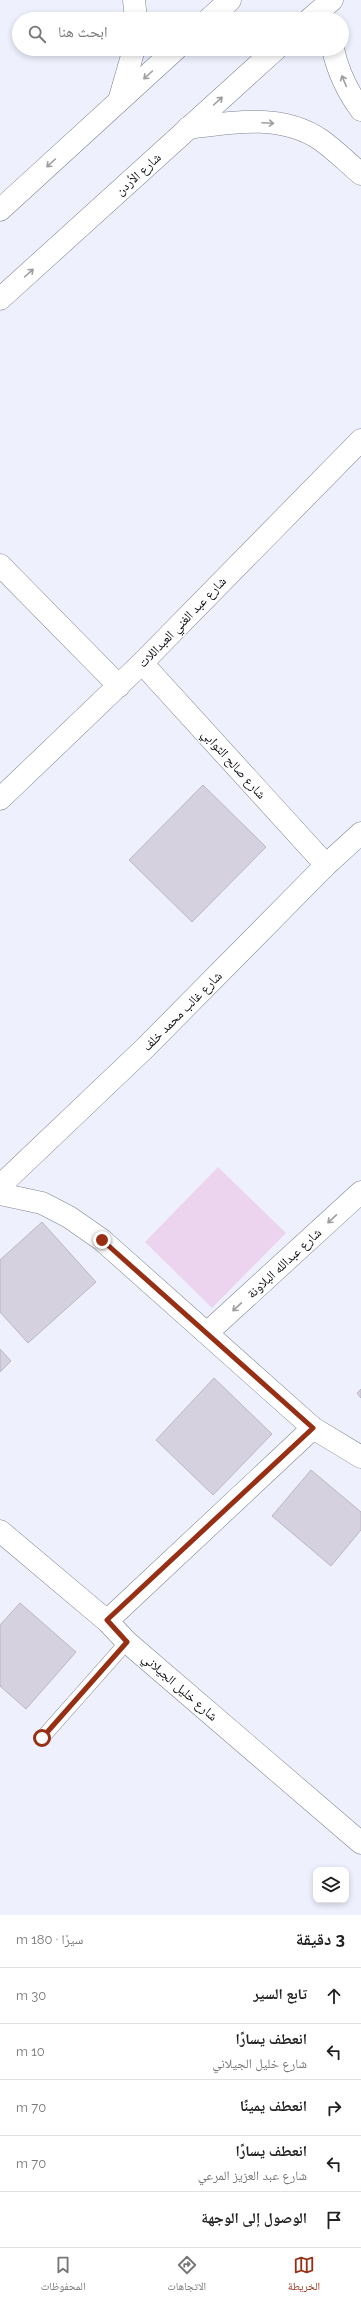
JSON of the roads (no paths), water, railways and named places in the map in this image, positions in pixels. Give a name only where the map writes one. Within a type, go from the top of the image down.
[{"type":"main road","points":[[134,0],[135,12]]},
{"type":"main road","points":[[217,12],[230,0]]},
{"type":"main road","points":[[119,102],[132,56]]},
{"type":"main road","points":[[0,210],[168,56]]},
{"type":"main road","name":"شارع الأردن","points":[[0,299],[268,56]]},
{"type":"main road","points":[[335,56],[337,66],[349,94],[361,110]]},
{"type":"main road","points":[[188,128],[238,122],[286,124],[321,140],[361,174]]},
{"type":"main road","name":"شارع عبد الغني العبداللات","points":[[0,799],[142,663],[361,440]]},
{"type":"main road","points":[[0,565],[118,686]]},
{"type":"main road","name":"شارع صالح الثوابي","points":[[142,663],[326,865]]},
{"type":"main road","name":"شارع غالب محمد خلف","points":[[0,1186],[145,1048],[326,865],[361,833]]},
{"type":"main road","name":"شارع عبدالله البلاونة","points":[[207,1333],[361,1192]]},
{"type":"main road","points":[[0,1194],[42,1203],[69,1217],[102,1240],[313,1428],[361,1457]]},
{"type":"main road","points":[[107,1620],[313,1428]]},
{"type":"main road","name":"شارع خليل الجيلاني","points":[[0,1531],[107,1620],[127,1642],[361,1843]]},
{"type":"lane","points":[[42,1738],[127,1642]]}]
